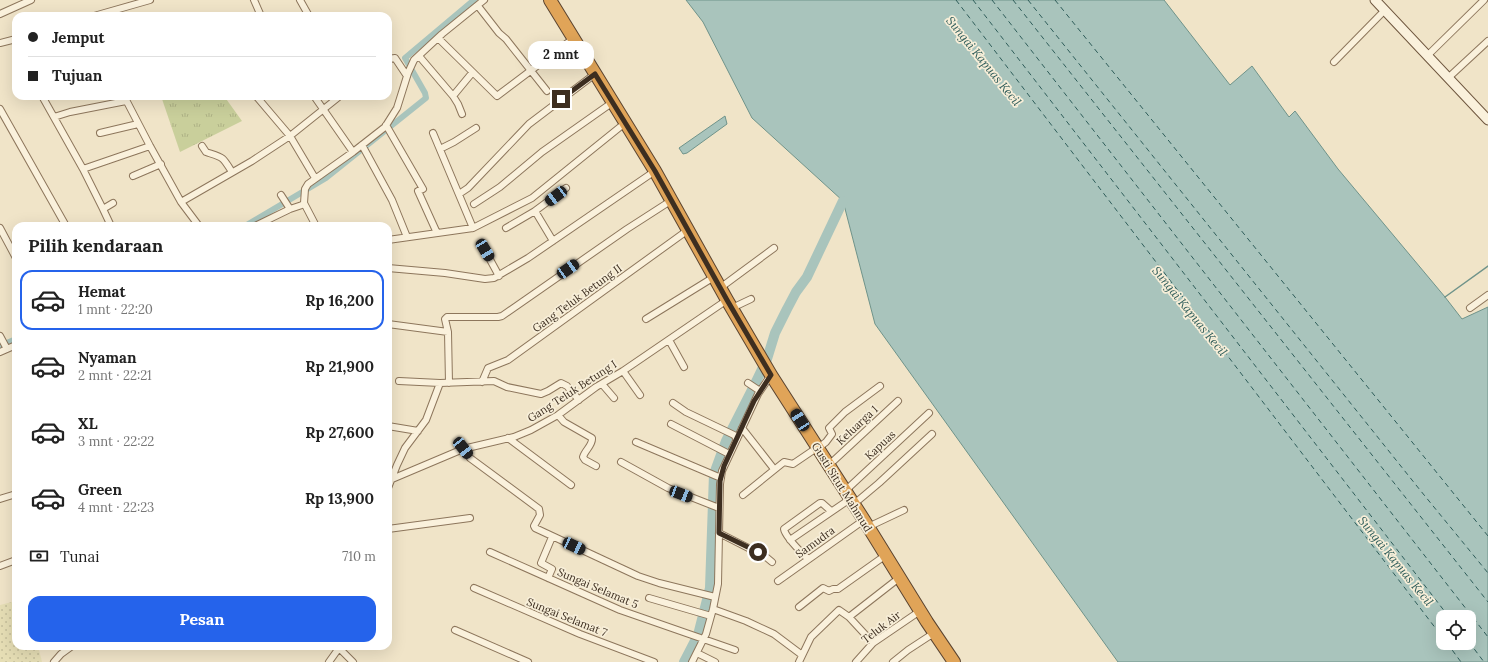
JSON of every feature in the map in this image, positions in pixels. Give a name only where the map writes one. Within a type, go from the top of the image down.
[{"type":"highway","name":"Gusti Situt Mahmud","points":[[550,0],[655,171],[729,304],[770,373],[934,633],[954,662]]},
{"type":"street","points":[[0,14],[31,0]]},
{"type":"street","points":[[108,12],[150,0]]},
{"type":"street","points":[[254,0],[259,12]]},
{"type":"street","points":[[300,0],[307,12]]},
{"type":"street","points":[[314,222],[304,203],[306,186],[362,145],[388,129],[397,108],[407,74],[416,58],[484,0]]},
{"type":"street","points":[[1427,56],[1484,0]]},
{"type":"street","points":[[1377,1],[1384,11],[1448,78],[1486,115]]},
{"type":"street","points":[[478,6],[499,33],[506,39],[531,69],[547,91]]},
{"type":"street","points":[[1334,62],[1384,11]]},
{"type":"street","points":[[438,38],[497,96],[574,38]]},
{"type":"street","points":[[0,43],[12,40]]},
{"type":"street","points":[[1448,78],[1488,41]]},
{"type":"street","points":[[392,58],[395,58],[407,74]]},
{"type":"street","points":[[416,58],[453,96],[462,114]]},
{"type":"street","points":[[453,96],[472,73]]},
{"type":"street","points":[[459,194],[468,188],[529,124],[595,74]]},
{"type":"street","points":[[44,100],[83,169],[109,222]]},
{"type":"street","points":[[54,117],[117,100]]},
{"type":"street","points":[[126,100],[181,202],[196,222]]},
{"type":"street","points":[[259,100],[290,136],[315,178]]},
{"type":"street","points":[[317,100],[353,152]]},
{"type":"street","points":[[181,202],[290,136],[335,100]]},
{"type":"street","points":[[474,204],[506,183],[542,152],[613,102]]},
{"type":"street","points":[[0,109],[64,222]]},
{"type":"street","points":[[392,239],[473,228],[532,198],[625,123]]},
{"type":"street","points":[[100,133],[138,124]]},
{"type":"street","points":[[440,149],[476,128]]},
{"type":"street","points":[[388,129],[423,189],[418,191],[437,233]]},
{"type":"street","points":[[433,133],[473,228]]},
{"type":"street","points":[[362,145],[392,200],[407,237]]},
{"type":"street","points":[[83,169],[150,146]]},
{"type":"street","points":[[202,146],[206,152],[216,154],[223,159],[232,172]]},
{"type":"street","points":[[133,176],[161,164]]},
{"type":"street","points":[[392,268],[445,273],[485,279],[499,276],[655,171]]},
{"type":"street","points":[[506,228],[535,211],[566,188]]},
{"type":"street","points":[[280,195],[287,205]]},
{"type":"street","points":[[449,383],[448,332],[445,319],[447,317],[502,316],[627,229],[672,200]]},
{"type":"street","points":[[103,209],[113,203]]},
{"type":"street","points":[[261,222],[287,205],[300,206],[304,203]]},
{"type":"street","points":[[535,211],[553,241]]},
{"type":"street","points":[[0,228],[12,250]]},
{"type":"street","name":"Gang Teluk Betung II","points":[[482,382],[488,368],[508,360],[688,230]]},
{"type":"street","points":[[481,243],[499,276]]},
{"type":"street","points":[[720,288],[774,248]]},
{"type":"street","points":[[646,319],[714,277]]},
{"type":"street","points":[[1470,308],[1488,296]]},
{"type":"street","name":"Gang Teluk Betung I","points":[[392,479],[463,448],[508,438],[531,430],[558,415],[669,340],[729,304],[751,299]]},
{"type":"street","points":[[392,325],[448,332]]},
{"type":"street","points":[[0,336],[5,346]]},
{"type":"street","points":[[669,340],[684,367]]},
{"type":"street","points":[[0,352],[5,346],[12,345]]},
{"type":"street","points":[[623,371],[640,395]]},
{"type":"street","points":[[692,662],[702,638],[707,615],[713,609],[713,596],[718,578],[719,533],[716,476],[724,466],[735,437],[742,428],[754,386],[770,373]]},
{"type":"street","points":[[399,381],[440,383],[494,382],[506,387],[540,394],[561,383],[567,386],[579,400]]},
{"type":"street","points":[[392,479],[405,448],[426,420],[440,383]]},
{"type":"street","points":[[602,384],[614,398]]},
{"type":"street","points":[[743,495],[774,469],[785,462],[793,464],[826,442],[832,434],[829,428],[845,412],[880,386]]},
{"type":"street","name":"Keluarga 1","points":[[829,465],[898,401]]},
{"type":"street","points":[[673,403],[686,412],[735,437]]},
{"type":"street","name":"Kapuas","points":[[850,498],[929,413]]},
{"type":"street","points":[[558,415],[564,422],[592,438],[591,443],[583,457],[585,460],[596,466]]},
{"type":"street","points":[[671,424],[728,453]]},
{"type":"street","points":[[392,427],[418,432]]},
{"type":"street","points":[[742,428],[774,469]]},
{"type":"street","points":[[790,540],[850,498],[875,487],[932,434]]},
{"type":"street","points":[[508,438],[571,485]]},
{"type":"street","points":[[636,442],[716,476]]},
{"type":"street","points":[[463,448],[470,458],[539,509],[540,515],[535,527],[552,537],[638,576],[659,584],[713,596]]},
{"type":"street","points":[[621,462],[668,488],[718,508]]},
{"type":"street","points":[[0,499],[12,495]]},
{"type":"street","points":[[808,559],[790,540],[784,531],[784,528],[820,503],[831,511]]},
{"type":"street","name":"Samudra","points":[[778,581],[808,559],[866,524],[904,510]]},
{"type":"street","points":[[392,528],[470,518]]},
{"type":"street","points":[[719,533],[766,557],[772,562]]},
{"type":"street","points":[[548,578],[552,568],[541,563],[552,537]]},
{"type":"street","name":"Sungai Selamat 5","points":[[490,552],[620,610],[735,650]]},
{"type":"street","points":[[799,606],[823,588],[829,591],[838,589],[886,555]]},
{"type":"street","points":[[0,566],[12,562]]},
{"type":"street","points":[[849,617],[899,578]]},
{"type":"street","name":"Sungai Selamat 7","points":[[474,588],[580,634],[654,662]]},
{"type":"street","points":[[649,598],[707,615]]},
{"type":"street","points":[[713,609],[746,621],[774,634],[802,656]]},
{"type":"street","points":[[799,662],[811,637],[838,611],[841,610],[873,643]]},
{"type":"street","name":"Teluk Air","points":[[856,662],[873,643],[920,611]]},
{"type":"street","points":[[455,630],[528,662]]},
{"type":"street","points":[[893,662],[934,633]]},
{"type":"street","points":[[54,662],[60,654],[66,650]]},
{"type":"street","points":[[329,662],[336,650]]},
{"type":"street","points":[[341,650],[353,662]]},
{"type":"street","points":[[697,653],[715,662]]},
{"type":"shaded area","points":[[12,602],[12,650],[39,650],[42,662],[0,662],[0,605]]},
{"type":"green space","points":[[162,100],[227,100],[242,121],[180,152]]},
{"type":"water","name":"Sungai Kapuas Kecil","points":[[686,0],[1164,0],[1230,85],[1252,66],[1289,117],[1295,111],[1338,169],[1462,319],[1488,307],[1488,662],[1118,662],[875,324],[843,201],[752,118],[703,22]]},
{"type":"water","points":[[725,116],[727,124],[687,153],[683,154],[679,148]]},
{"type":"waterway","points":[[252,222],[326,178],[426,98],[425,93],[405,58],[474,0]]},
{"type":"waterway","points":[[684,662],[698,635],[710,588],[714,474],[726,441],[767,359],[775,333],[796,292],[807,277],[843,201]]},
{"type":"waterway","points":[[1445,297],[1488,266]]},
{"type":"waterway","points":[[0,346],[12,341]]},
{"type":"ferry route","points":[[956,0],[1436,629]]},
{"type":"ferry route","points":[[973,0],[1444,610]]},
{"type":"ferry route","points":[[992,0],[1488,637]]},
{"type":"ferry route","points":[[1013,0],[1488,602]]},
{"type":"ferry route","points":[[1028,0],[1488,573]]},
{"type":"ferry route","points":[[1055,0],[1488,536]]},
{"type":"ferry route","points":[[1452,650],[1461,662]]},
{"type":"ferry route","points":[[1475,650],[1484,662]]},
{"type":"route","points":[[561,99],[595,74],[655,171],[771,375],[750,409],[722,471],[720,484],[719,533],[758,552]]}]
